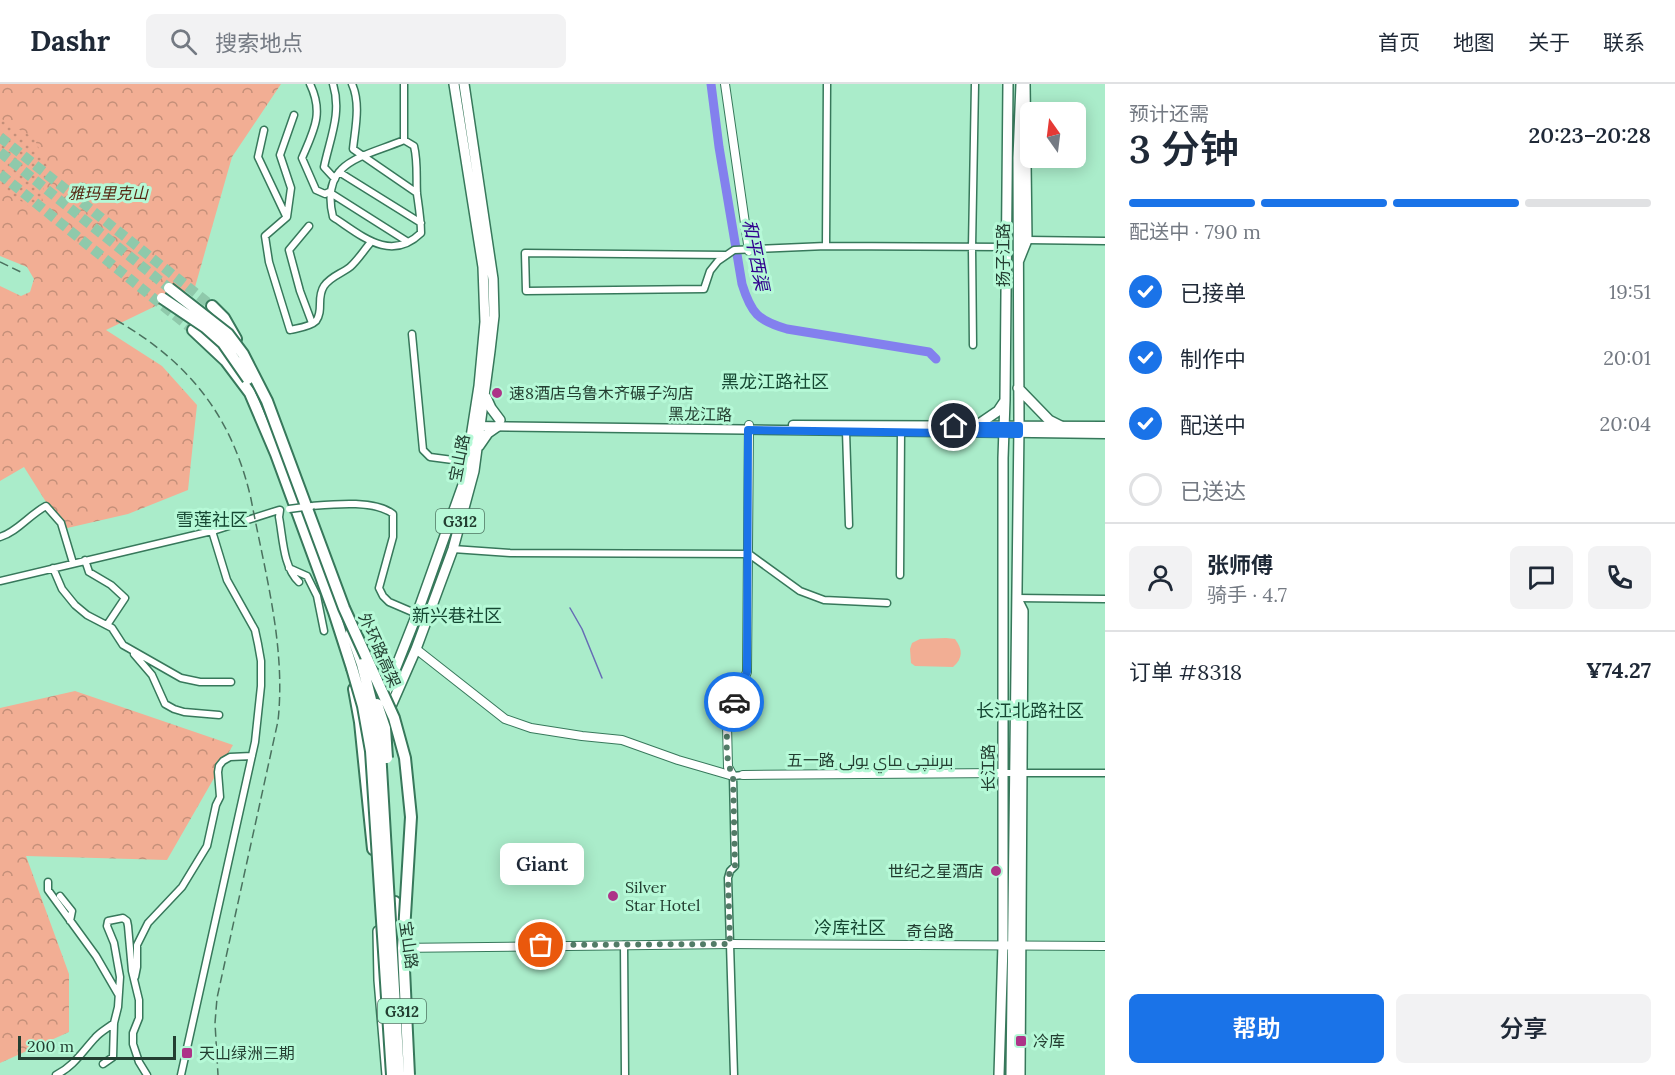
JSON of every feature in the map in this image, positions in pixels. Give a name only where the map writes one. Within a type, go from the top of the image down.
[{"type":"highway","name":"外环路高架","points":[[165,293],[224,343],[250,381],[262,405],[341,613],[391,724],[401,763],[408,822],[399,953],[408,1075]]},
{"type":"highway","points":[[212,306],[224,318],[245,354],[256,380],[339,600],[357,666],[372,704],[380,750],[399,1075]]},
{"type":"highway","points":[[193,330],[226,361],[250,393],[280,465],[334,612],[347,657],[360,722],[376,874]]},
{"type":"highway","points":[[347,657],[357,666],[385,728],[395,902],[394,948]]},
{"type":"highway","points":[[357,666],[371,751],[389,1075]]},
{"type":"main road","name":"宝山路","points":[[408,1075],[385,880],[377,776],[382,731],[416,649],[453,549],[478,448],[485,322],[484,277],[454,84]]},
{"type":"main road","name":"宝山路","points":[[389,1075],[379,980],[376,874],[369,777],[372,729],[417,614],[461,491],[485,393],[494,316],[493,279],[464,84]]},
{"type":"main road","name":"扬子江路","points":[[1004,429],[1008,84]]},
{"type":"main road","points":[[1017,265],[1027,240],[1023,84]]},
{"type":"main road","name":"扬子江路","points":[[1019,430],[1017,158],[1023,84]]},
{"type":"main road","points":[[1018,388],[1049,420],[1061,426]]},
{"type":"main road","points":[[478,448],[499,423],[485,393]]},
{"type":"main road","points":[[976,426],[998,411],[1005,400]]},
{"type":"main road","name":"黑龙江路","points":[[478,423],[846,431],[1004,429]]},
{"type":"main road","name":"黑龙江路","points":[[748,428],[976,426],[1105,434]]},
{"type":"main road","name":"黑龙江路","points":[[1019,430],[1061,426],[1105,426]]},
{"type":"main road","name":"长江路","points":[[999,1075],[1003,945],[1004,429]]},
{"type":"main road","name":"长江路","points":[[1011,1075],[1017,945],[1016,598],[1019,430]]},
{"type":"main road","points":[[1017,945],[1020,1075]]},
{"type":"street","points":[[310,84],[317,99],[318,112],[302,158],[316,190],[325,194],[330,192]]},
{"type":"street","points":[[333,84],[337,102],[334,132],[324,167],[335,178]]},
{"type":"street","points":[[352,84],[356,92],[353,150],[417,193]]},
{"type":"street","points":[[403,84],[404,140]]},
{"type":"street","points":[[725,84],[749,250]]},
{"type":"street","points":[[826,246],[827,84]]},
{"type":"street","points":[[973,345],[975,84]]},
{"type":"street","points":[[294,115],[280,155],[291,188],[287,217],[265,236],[265,245],[290,330],[316,320],[321,309],[319,296],[326,283],[336,274],[349,268],[371,242]]},
{"type":"street","points":[[264,130],[258,157],[287,217]]},
{"type":"street","points":[[404,140],[414,146],[417,159],[417,193],[421,233],[413,241],[390,248],[371,242],[333,217],[329,201],[330,192],[339,172],[360,155],[404,140]]},
{"type":"street","points":[[339,172],[421,223]]},
{"type":"street","points":[[330,192],[408,242]]},
{"type":"street","points":[[309,226],[289,249],[300,291],[312,323]]},
{"type":"street","points":[[1027,240],[1105,241]]},
{"type":"street","points":[[726,255],[525,253],[526,291],[705,289],[710,271],[734,250],[826,246],[1007,247]]},
{"type":"street","points":[[412,334],[423,450],[430,457],[468,462]]},
{"type":"street","points":[[734,1075],[727,870],[735,866],[733,776],[728,767],[727,724],[747,672],[748,428]]},
{"type":"street","points":[[846,431],[849,525]]},
{"type":"street","points":[[900,575],[901,431]]},
{"type":"street","points":[[0,581],[212,531],[279,510],[312,506],[356,505],[386,508],[393,514],[393,537],[380,588],[383,596],[389,602],[417,614]]},
{"type":"street","points":[[0,537],[9,534],[35,512],[46,506],[61,523],[73,563]]},
{"type":"street","points":[[279,510],[288,567],[293,577],[299,582]]},
{"type":"street","points":[[181,1075],[252,756],[261,686],[261,661],[255,630],[227,580],[212,531]]},
{"type":"street","points":[[453,549],[510,553],[749,554],[800,591],[824,600],[887,603]]},
{"type":"street","points":[[86,560],[89,572],[111,585],[125,598],[107,625]]},
{"type":"street","points":[[288,567],[307,576],[317,596],[324,630]]},
{"type":"street","points":[[53,568],[62,589],[75,605],[87,615],[112,628],[123,645],[152,675],[165,704],[184,712],[219,715]]},
{"type":"street","points":[[1016,598],[1105,599]]},
{"type":"street","points":[[127,648],[181,678],[200,682],[231,682]]},
{"type":"street","points":[[416,649],[505,719],[531,728],[622,740],[733,776],[743,775]]},
{"type":"street","points":[[134,981],[137,967],[137,945],[141,935],[148,923],[182,887],[207,846],[216,805],[220,797],[219,766],[223,760],[230,757],[252,756]]},
{"type":"street","name":"五一路 بىرىنچى ماي يولى","points":[[743,775],[1105,773]]},
{"type":"street","points":[[48,882],[48,890],[96,956],[119,996]]},
{"type":"street","points":[[60,896],[72,911],[70,921]]},
{"type":"street","points":[[103,1064],[113,1057],[114,1023],[120,977],[117,954],[107,926],[108,921],[123,918],[127,921],[134,981],[139,1000],[139,1018],[133,1044],[139,1062],[147,1075]]},
{"type":"street","name":"奇台路","points":[[394,948],[730,944],[1105,946]]},
{"type":"street","points":[[624,945],[625,1075]]},
{"type":"street","points":[[56,1075],[65,1071],[80,1057],[96,1036],[114,1023]]},
{"type":"green space","name":"雅玛里克山","points":[[0,84],[281,84],[232,157],[195,287],[106,330],[162,366],[197,405],[188,490],[128,514],[63,529],[24,467],[0,481],[0,286],[21,296],[30,292],[34,279],[27,267],[0,256]]},
{"type":"green space","points":[[0,118],[34,138],[48,168],[39,213],[0,187]]},
{"type":"green space","points":[[920,639],[955,639],[961,650],[959,660],[953,667],[915,666],[911,663],[912,643]]},
{"type":"green space","points":[[75,691],[233,745],[167,860],[26,856],[69,974],[69,1032],[0,1063],[0,708]]},
{"type":"waterway","name":"和平西渠","points":[[711,84],[742,284],[757,314],[769,323],[787,329],[929,352],[936,359]]},
{"type":"waterway","points":[[570,608],[582,629],[602,678]]},
{"type":"tunnel","points":[[0,137],[212,306]]},
{"type":"tunnel","points":[[0,152],[169,288]]},
{"type":"tunnel","points":[[0,174],[193,330]]},
{"type":"railway","points":[[0,262],[23,273]]},
{"type":"railway","points":[[116,320],[142,336],[186,373],[204,394],[232,442],[243,469],[251,499],[277,637],[280,693],[278,721],[217,998],[215,1023],[218,1075]]},
{"type":"way so far","points":[[541,945],[730,944],[728,879],[730,871],[735,866],[733,776],[728,767],[727,724],[734,702]]},
{"type":"place","name":"速8酒店乌鲁木齐碾子沟店","points":[[497,393]]},
{"type":"place","name":"世纪之星酒店","points":[[996,871]]},
{"type":"place","name":"Silver Star Hotel","points":[[613,896]]},
{"type":"place","name":"Giant","points":[[541,945]]},
{"type":"place","name":"冷库","points":[[1021,1041]]},
{"type":"place","name":"天山绿洲三期","points":[[187,1053]]},
{"type":"district","name":"黑龙江路社区","points":[[775,381]]},
{"type":"district","name":"雪莲社区","points":[[212,519]]},
{"type":"district","name":"新兴巷社区","points":[[457,615]]},
{"type":"district","name":"长江北路社区","points":[[1030,710]]},
{"type":"district","name":"冷库社区","points":[[850,927]]},
{"type":"route","points":[[734,702],[747,672],[748,430],[1019,434],[1019,426],[954,426]]}]
